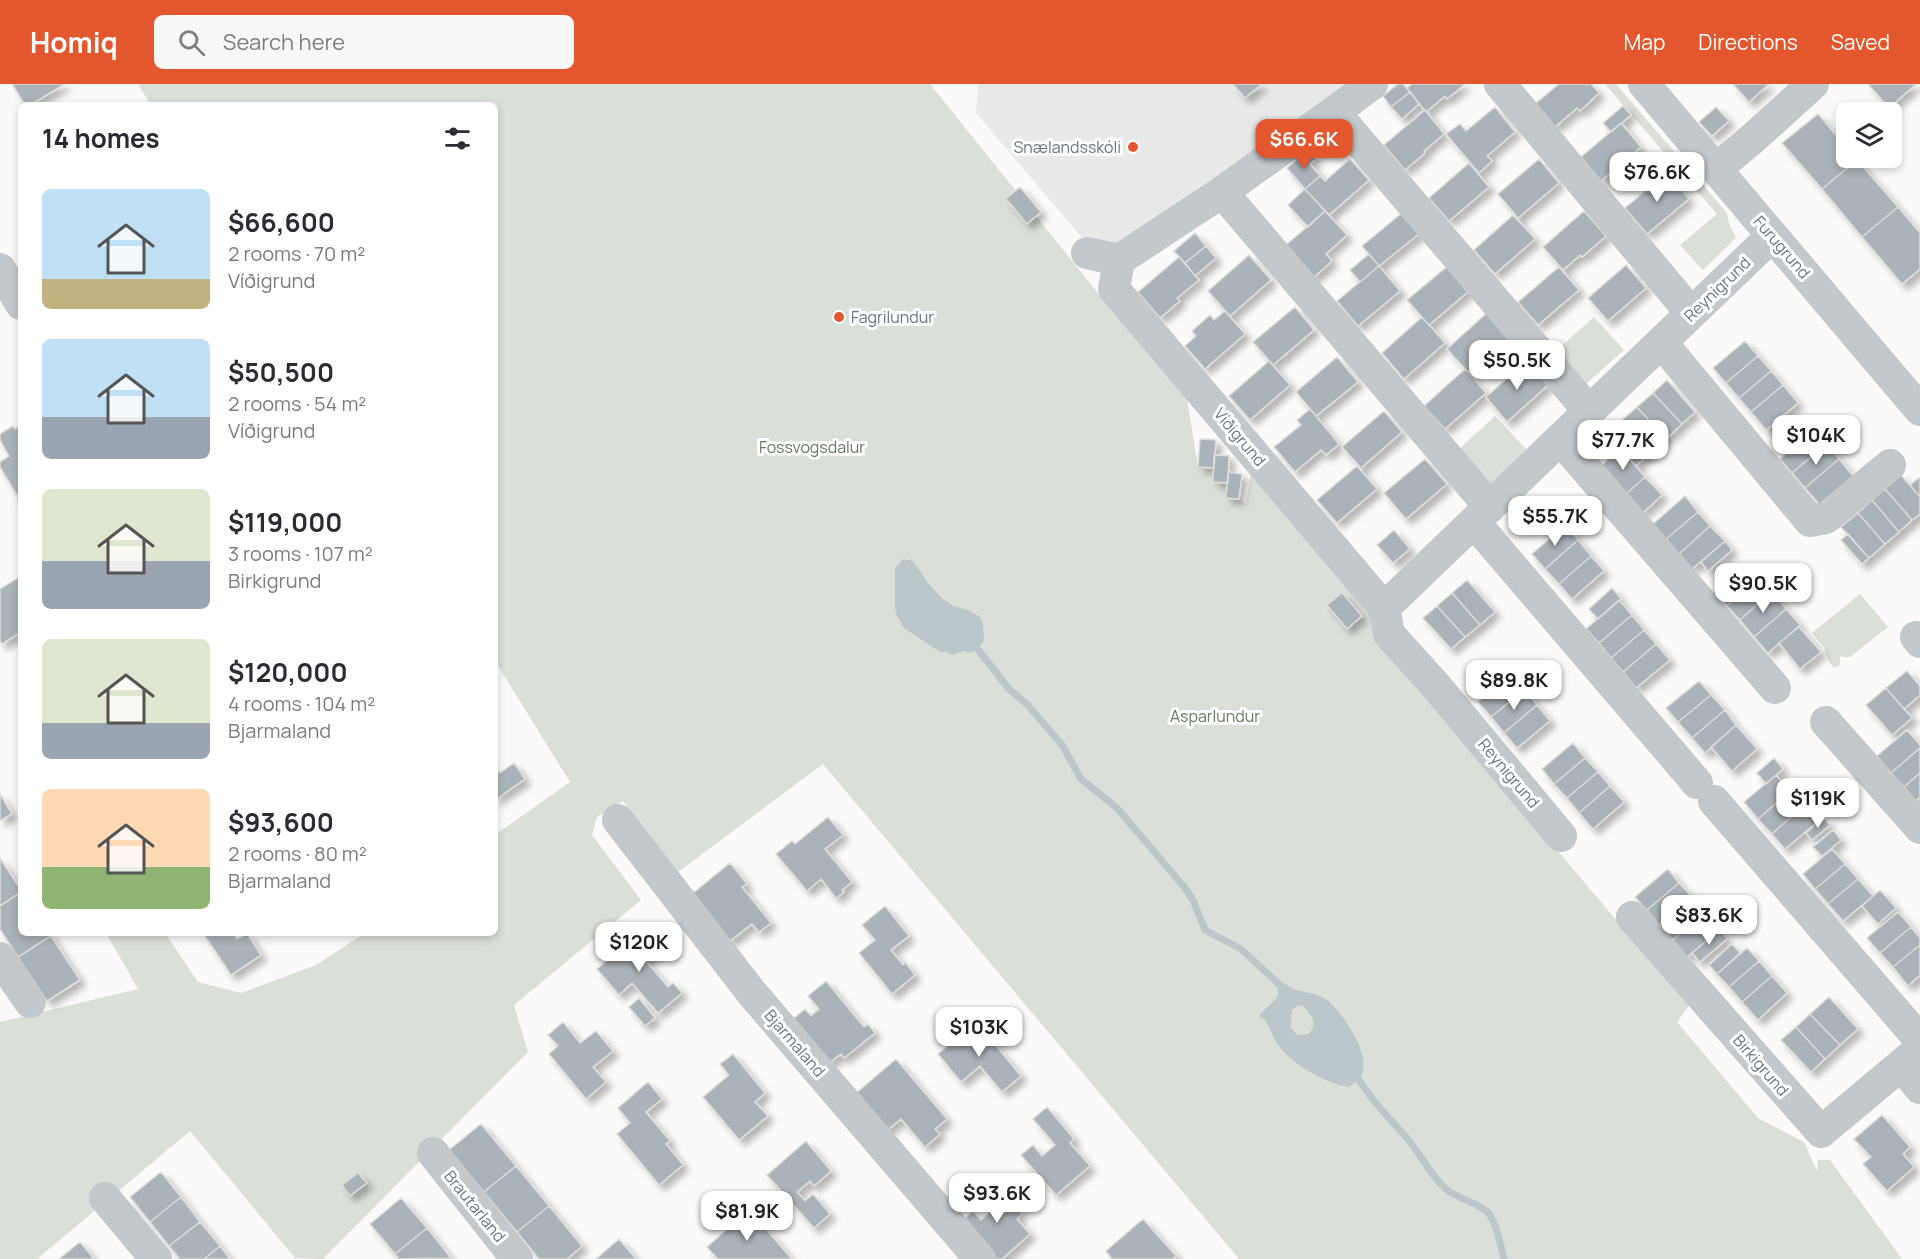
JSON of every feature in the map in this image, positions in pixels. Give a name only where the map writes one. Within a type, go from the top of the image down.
[{"type":"street","points":[[1087,253],[1119,260],[1222,192],[1372,84]]},
{"type":"street","points":[[1500,84],[1691,313]]},
{"type":"street","name":"Furugrund","points":[[1644,84],[1920,410]]},
{"type":"street","points":[[1716,169],[1813,84]]},
{"type":"street","points":[[1334,112],[1589,411]]},
{"type":"street","points":[[1222,192],[1705,792],[1920,1040]]},
{"type":"street","name":"Reynigrund","points":[[1561,836],[1436,686],[1389,634],[1384,608],[1772,236]]},
{"type":"street","name":"Víðigrund","points":[[1119,260],[1114,288],[1384,608]]},
{"type":"street","points":[[0,269],[18,299]]},
{"type":"street","points":[[1661,342],[1810,521],[1826,518],[1890,465]]},
{"type":"street","points":[[1560,439],[1775,688]]},
{"type":"street","points":[[1826,722],[1920,828]]},
{"type":"street","name":"Bjarmaland","points":[[618,820],[752,992],[980,1259]]},
{"type":"street","name":"Birkigrund","points":[[1632,917],[1821,1132],[1914,1067]]},
{"type":"street","points":[[0,958],[30,1002]]},
{"type":"street","name":"Brautarland","points":[[433,1153],[517,1259]]},
{"type":"street","points":[[105,1198],[156,1259]]},
{"type":"shaded area","name":"Snælandsskóli","points":[[978,84],[1348,84],[1100,259],[976,113]]},
{"type":"shaded area","points":[[903,559],[913,561],[942,598],[953,606],[968,610],[980,617],[983,624],[984,641],[975,651],[970,653],[964,651],[952,655],[940,652],[904,628],[896,614],[895,606],[895,568]]},
{"type":"shaded area","points":[[1283,983],[1296,990],[1327,1000],[1347,1023],[1359,1045],[1364,1066],[1361,1076],[1349,1087],[1329,1081],[1307,1070],[1288,1056],[1275,1040],[1260,1014],[1278,995],[1277,985]],"holes":[[[1298,1005],[1303,1006],[1311,1016],[1313,1026],[1309,1034],[1297,1035],[1291,1028],[1292,1010]]]},
{"type":"green space","name":"Fossvogsdalur","points":[[138,84],[930,84],[1097,292],[1187,399],[1198,467],[1214,468],[1213,482],[1228,483],[1226,498],[1239,499],[1246,504],[1251,472],[1335,550],[1540,830],[1689,1006],[1677,1022],[1758,1118],[1804,1142],[1817,1171],[1818,1160],[1830,1160],[1902,1259],[1239,1259],[823,764],[678,872],[623,801],[597,817],[592,835],[641,900],[514,1005],[528,1052],[323,1259],[295,1258],[190,1131],[37,1259],[0,1259],[0,1022],[138,989],[108,936],[167,936],[198,982],[241,993],[316,965],[360,936],[498,936],[498,833],[570,782],[498,666],[498,102],[149,102]]},
{"type":"green space","points":[[1605,84],[1616,84],[1727,213],[1729,224],[1736,238],[1703,270],[1680,245],[1717,214]]},
{"type":"green space","points":[[1594,317],[1624,350],[1586,384],[1556,351]]},
{"type":"green space","points":[[1495,416],[1527,450],[1489,486],[1457,451]]},
{"type":"green space","points":[[1860,594],[1888,627],[1850,657],[1842,655],[1840,665],[1834,668],[1828,660],[1824,647],[1812,633]]},
{"type":"building","points":[[12,84],[65,84],[35,102],[23,102]]},
{"type":"building","points":[[1233,84],[1262,84],[1245,98]]},
{"type":"building","points":[[1398,84],[1403,84],[1410,92],[1391,107],[1383,96]]},
{"type":"building","points":[[1412,84],[1465,84],[1447,99],[1445,96],[1426,112],[1407,88]]},
{"type":"building","points":[[1559,84],[1591,84],[1599,93],[1580,111],[1577,108],[1555,127],[1535,104]]},
{"type":"building","points":[[1733,84],[1769,84],[1749,102]]},
{"type":"building","points":[[1868,84],[1916,84],[1896,102],[1884,102]]},
{"type":"building","points":[[1410,92],[1419,104],[1402,119],[1391,107]]},
{"type":"building","points":[[1623,106],[1631,115],[1611,132],[1603,123]]},
{"type":"building","points":[[1495,107],[1515,132],[1487,156],[1492,161],[1479,173],[1446,134],[1460,124],[1466,131]]},
{"type":"building","points":[[1716,107],[1729,121],[1712,136],[1699,122]]},
{"type":"building","points":[[1425,110],[1444,134],[1405,170],[1384,145]]},
{"type":"building","points":[[1818,114],[1836,135],[1836,168],[1847,168],[1822,189],[1782,143]]},
{"type":"building","points":[[1621,123],[1641,147],[1601,181],[1581,157]]},
{"type":"building","points":[[1308,150],[1316,159],[1310,164],[1320,176],[1305,189],[1287,168]]},
{"type":"building","points":[[1350,159],[1369,180],[1329,215],[1305,189],[1320,176],[1325,181]]},
{"type":"building","points":[[1539,159],[1559,183],[1518,218],[1498,194]]},
{"type":"building","points":[[1469,163],[1489,187],[1449,221],[1429,198]]},
{"type":"building","points":[[1847,168],[1864,168],[1898,207],[1862,237],[1822,189]]},
{"type":"building","points":[[1667,173],[1689,199],[1647,234],[1625,208]]},
{"type":"building","points":[[1020,187],[1041,212],[1027,224],[1006,199]]},
{"type":"building","points":[[1305,189],[1325,211],[1308,227],[1288,205]]},
{"type":"building","points":[[1898,207],[1920,233],[1920,269],[1902,284],[1862,237]]},
{"type":"building","points":[[1325,211],[1347,235],[1326,254],[1332,261],[1312,279],[1284,247]]},
{"type":"building","points":[[1584,211],[1606,236],[1563,270],[1543,247]]},
{"type":"building","points":[[1403,212],[1420,233],[1379,266],[1362,246]]},
{"type":"building","points":[[1513,215],[1535,239],[1495,274],[1474,250]]},
{"type":"building","points":[[1195,233],[1206,246],[1185,263],[1174,251]]},
{"type":"building","points":[[1206,246],[1216,258],[1195,276],[1185,263]]},
{"type":"building","points":[[1369,254],[1379,266],[1360,282],[1350,270]]},
{"type":"building","points":[[1249,255],[1271,280],[1230,316],[1208,291]]},
{"type":"building","points":[[1179,257],[1199,280],[1177,298],[1180,301],[1160,318],[1138,292]]},
{"type":"building","points":[[1449,265],[1470,290],[1429,325],[1407,300]]},
{"type":"building","points":[[1626,265],[1646,288],[1608,321],[1588,298]]},
{"type":"building","points":[[1379,266],[1400,291],[1358,326],[1337,301]]},
{"type":"building","points":[[1559,267],[1579,290],[1538,325],[1518,302]]},
{"type":"building","points":[[1295,307],[1314,330],[1273,365],[1253,342]]},
{"type":"building","points":[[1225,311],[1245,334],[1205,369],[1185,346],[1196,336],[1192,331],[1210,315],[1214,320]]},
{"type":"building","points":[[1489,311],[1513,338],[1488,360],[1485,357],[1468,372],[1447,349]]},
{"type":"building","points":[[1422,317],[1445,343],[1404,379],[1382,353]]},
{"type":"building","points":[[1745,341],[1758,356],[1726,383],[1713,368]]},
{"type":"building","points":[[1758,356],[1771,371],[1739,398],[1726,383]]},
{"type":"building","points":[[1337,357],[1358,382],[1316,416],[1296,392]]},
{"type":"building","points":[[1269,361],[1290,385],[1250,420],[1229,396]]},
{"type":"building","points":[[1527,361],[1548,385],[1507,422],[1486,397]]},
{"type":"building","points":[[1465,369],[1486,393],[1445,429],[1424,406]]},
{"type":"building","points":[[1771,371],[1783,385],[1751,412],[1739,398]]},
{"type":"building","points":[[1667,380],[1695,412],[1682,424],[1653,393]]},
{"type":"building","points":[[1783,385],[1798,403],[1766,430],[1751,412]]},
{"type":"building","points":[[1653,393],[1682,424],[1666,439],[1637,407]]},
{"type":"building","points":[[1637,407],[1666,439],[1650,453],[1621,421]]},
{"type":"building","points":[[1310,409],[1339,444],[1326,455],[1321,450],[1295,472],[1274,447],[1301,425],[1297,420]]},
{"type":"building","points":[[1384,411],[1402,432],[1361,468],[1342,447]]},
{"type":"building","points":[[1621,421],[1650,453],[1636,466],[1607,434]]},
{"type":"building","points":[[13,426],[15,429],[18,428],[18,497],[0,467],[0,462],[9,456],[0,440],[0,434]]},
{"type":"building","points":[[1813,430],[1826,444],[1792,473],[1780,459]]},
{"type":"building","points":[[1200,439],[1216,440],[1214,468],[1198,467]]},
{"type":"building","points":[[1826,444],[1839,459],[1805,488],[1792,473]]},
{"type":"building","points":[[1620,448],[1645,477],[1626,494],[1601,466]]},
{"type":"building","points":[[1214,455],[1229,456],[1228,483],[1213,482]]},
{"type":"building","points":[[1425,459],[1447,484],[1406,519],[1384,493]]},
{"type":"building","points":[[1839,459],[1853,476],[1820,505],[1805,488]]},
{"type":"building","points":[[1357,466],[1377,489],[1337,523],[1317,500]]},
{"type":"building","points":[[1228,472],[1242,474],[1239,499],[1226,498]]},
{"type":"building","points":[[1901,475],[1920,497],[1920,514],[1912,520],[1885,489]]},
{"type":"building","points":[[1645,477],[1662,495],[1643,513],[1626,494]]},
{"type":"building","points":[[1920,477],[1920,497],[1910,485]]},
{"type":"building","points":[[1885,489],[1912,520],[1899,532],[1872,500]]},
{"type":"building","points":[[1685,496],[1698,512],[1666,539],[1653,524]]},
{"type":"building","points":[[1560,500],[1573,516],[1562,525],[1549,510]]},
{"type":"building","points":[[1872,500],[1899,532],[1885,544],[1858,513]]},
{"type":"building","points":[[1698,512],[1710,526],[1679,554],[1666,539]]},
{"type":"building","points":[[1858,513],[1885,544],[1869,558],[1841,527]]},
{"type":"building","points":[[1565,525],[1578,540],[1545,569],[1532,554]]},
{"type":"building","points":[[1710,526],[1725,541],[1692,569],[1679,554]]},
{"type":"building","points":[[1394,530],[1410,549],[1393,563],[1377,545]]},
{"type":"building","points":[[1848,534],[1869,558],[1862,564],[1841,540]]},
{"type":"building","points":[[1578,540],[1591,556],[1559,584],[1545,569]]},
{"type":"building","points":[[1725,541],[1732,550],[1708,571],[1701,562]]},
{"type":"building","points":[[1591,556],[1604,571],[1572,599],[1559,584]]},
{"type":"building","points":[[1747,564],[1759,578],[1727,606],[1715,592]]},
{"type":"building","points":[[18,578],[18,634],[2,644],[0,641],[0,589]]},
{"type":"building","points":[[1759,578],[1771,592],[1740,620],[1727,606]]},
{"type":"building","points":[[1467,580],[1495,612],[1480,625],[1452,593]]},
{"type":"building","points":[[1612,588],[1621,599],[1598,619],[1589,609]]},
{"type":"building","points":[[1771,592],[1786,609],[1754,637],[1740,620]]},
{"type":"building","points":[[1342,593],[1362,616],[1347,629],[1327,605]]},
{"type":"building","points":[[1452,593],[1480,625],[1465,637],[1437,606]]},
{"type":"building","points":[[1619,600],[1632,615],[1599,643],[1586,629]]},
{"type":"building","points":[[1437,606],[1465,637],[1451,649],[1423,618]]},
{"type":"building","points":[[1786,609],[1800,625],[1768,653],[1754,637]]},
{"type":"building","points":[[1632,615],[1644,630],[1611,658],[1599,643]]},
{"type":"building","points":[[1799,627],[1821,652],[1800,669],[1779,643]]},
{"type":"building","points":[[1644,630],[1656,644],[1623,672],[1611,658]]},
{"type":"building","points":[[1656,644],[1670,660],[1636,688],[1623,672]]},
{"type":"building","points":[[1907,671],[1920,686],[1920,695],[1904,709],[1886,688]]},
{"type":"building","points":[[1510,674],[1524,690],[1491,717],[1478,702]]},
{"type":"building","points":[[1699,681],[1711,695],[1678,722],[1666,708]]},
{"type":"building","points":[[1886,688],[1912,718],[1892,735],[1866,705]]},
{"type":"building","points":[[1524,690],[1537,705],[1504,733],[1491,717]]},
{"type":"building","points":[[1711,695],[1725,710],[1692,738],[1678,722]]},
{"type":"building","points":[[1537,705],[1550,721],[1517,748],[1504,733]]},
{"type":"building","points":[[1725,710],[1736,725],[1705,753],[1692,738]]},
{"type":"building","points":[[1736,725],[1757,749],[1732,771],[1711,747]]},
{"type":"building","points":[[1907,730],[1920,748],[1891,773],[1877,756]]},
{"type":"building","points":[[1573,743],[1585,758],[1554,784],[1542,769]]},
{"type":"building","points":[[1920,748],[1920,773],[1904,787],[1891,773]]},
{"type":"building","points":[[1585,758],[1598,772],[1567,798],[1554,784]]},
{"type":"building","points":[[1774,758],[1783,769],[1766,784],[1757,773]]},
{"type":"building","points":[[514,763],[525,779],[498,798],[498,771],[500,773]]},
{"type":"building","points":[[1598,772],[1610,786],[1579,813],[1567,798]]},
{"type":"building","points":[[1920,773],[1920,797],[1916,801],[1904,787]]},
{"type":"building","points":[[1776,775],[1790,791],[1758,819],[1744,802]]},
{"type":"building","points":[[1610,786],[1624,802],[1593,829],[1579,813]]},
{"type":"building","points":[[1790,791],[1803,806],[1772,834],[1758,819]]},
{"type":"building","points":[[0,794],[12,814],[0,821]]},
{"type":"building","points":[[1803,806],[1817,822],[1785,849],[1772,834]]},
{"type":"building","points":[[828,817],[843,835],[825,849],[852,882],[836,898],[821,879],[807,891],[776,854],[792,841],[795,844]]},
{"type":"building","points":[[1824,818],[1830,825],[1812,840],[1806,833]]},
{"type":"building","points":[[1833,830],[1841,840],[1822,856],[1813,847]]},
{"type":"building","points":[[1832,849],[1845,864],[1815,889],[1803,874]]},
{"type":"building","points":[[0,858],[18,885],[18,894],[0,906]]},
{"type":"building","points":[[730,863],[747,884],[742,887],[771,923],[759,932],[752,924],[730,941],[692,894]]},
{"type":"building","points":[[1845,864],[1858,879],[1828,904],[1815,889]]},
{"type":"building","points":[[1668,869],[1679,883],[1647,910],[1635,897]]},
{"type":"building","points":[[1858,879],[1873,896],[1843,921],[1828,904]]},
{"type":"building","points":[[1679,883],[1692,897],[1659,925],[1647,910]]},
{"type":"building","points":[[1880,890],[1896,908],[1878,924],[1862,906]]},
{"type":"building","points":[[18,894],[18,936],[51,936],[18,957],[0,929],[0,906]]},
{"type":"building","points":[[1692,897],[1705,913],[1673,940],[1659,925]]},
{"type":"building","points":[[885,906],[909,936],[891,950],[915,975],[892,994],[859,953],[875,940],[862,925]]},
{"type":"building","points":[[1898,912],[1911,927],[1880,953],[1867,938]]},
{"type":"building","points":[[1705,913],[1719,930],[1687,957],[1673,940]]},
{"type":"building","points":[[1911,927],[1920,938],[1920,945],[1893,967],[1880,953]]},
{"type":"building","points":[[644,930],[660,949],[646,961],[668,987],[673,983],[682,993],[658,1013],[632,983],[619,995],[597,969]]},
{"type":"building","points":[[1719,930],[1727,939],[1700,962],[1692,953]]},
{"type":"building","points":[[51,936],[80,980],[47,1001],[18,957]]},
{"type":"building","points":[[205,936],[235,936],[237,939],[249,936],[261,955],[231,975]]},
{"type":"building","points":[[1732,944],[1740,953],[1717,974],[1709,965]]},
{"type":"building","points":[[1920,945],[1920,975],[1908,986],[1893,967]]},
{"type":"building","points":[[1747,948],[1759,961],[1729,987],[1717,974]]},
{"type":"building","points":[[1759,961],[1772,976],[1742,1002],[1729,987]]},
{"type":"building","points":[[1772,976],[1787,993],[1758,1020],[1742,1002]]},
{"type":"building","points":[[826,981],[864,1027],[868,1024],[875,1033],[844,1058],[841,1054],[829,1063],[793,1019],[805,1009],[811,1016],[819,1009],[808,996]]},
{"type":"building","points":[[1829,997],[1858,1029],[1840,1045],[1810,1014]]},
{"type":"building","points":[[639,998],[655,1018],[645,1026],[629,1007]]},
{"type":"building","points":[[1810,1014],[1840,1045],[1825,1059],[1796,1027]]},
{"type":"building","points":[[563,1022],[580,1043],[596,1031],[613,1051],[593,1067],[606,1082],[586,1099],[549,1054],[558,1046],[548,1035]]},
{"type":"building","points":[[976,1022],[1021,1076],[1002,1092],[980,1066],[961,1082],[938,1054]]},
{"type":"building","points":[[1796,1027],[1825,1059],[1811,1072],[1781,1040]]},
{"type":"building","points":[[733,1054],[765,1093],[755,1102],[768,1116],[739,1140],[703,1097],[729,1075],[720,1064]]},
{"type":"building","points":[[896,1059],[947,1119],[935,1129],[940,1134],[925,1147],[901,1119],[885,1132],[854,1095]]},
{"type":"building","points":[[648,1082],[662,1099],[646,1112],[670,1141],[666,1144],[683,1165],[659,1185],[617,1134],[630,1123],[618,1108]]},
{"type":"building","points":[[1047,1107],[1074,1139],[1070,1143],[1090,1166],[1056,1195],[1021,1155],[1033,1145],[1042,1156],[1055,1145],[1033,1119]]},
{"type":"building","points":[[1882,1115],[1910,1147],[1903,1154],[1914,1167],[1887,1191],[1863,1164],[1871,1157],[1854,1139]]},
{"type":"building","points":[[481,1124],[516,1166],[484,1192],[449,1150]]},
{"type":"building","points":[[806,1141],[831,1171],[814,1186],[810,1181],[797,1192],[805,1201],[813,1194],[830,1214],[814,1228],[767,1175]]},
{"type":"building","points":[[516,1166],[549,1206],[517,1232],[484,1192]]},
{"type":"building","points":[[161,1172],[181,1197],[150,1222],[130,1197]]},
{"type":"building","points":[[358,1173],[367,1183],[350,1196],[342,1185]]},
{"type":"building","points":[[992,1180],[1022,1214],[1017,1219],[1030,1234],[1002,1259],[995,1259],[962,1221],[973,1211],[981,1220],[993,1209],[978,1192]]},
{"type":"building","points":[[181,1197],[200,1222],[169,1246],[150,1222]]},
{"type":"building","points":[[401,1198],[427,1228],[395,1254],[370,1224]]},
{"type":"building","points":[[549,1206],[582,1246],[567,1259],[539,1259],[517,1232]]},
{"type":"building","points":[[749,1210],[792,1259],[718,1259],[707,1247]]},
{"type":"building","points":[[1143,1219],[1176,1256],[1172,1259],[1112,1259],[1106,1251]]},
{"type":"building","points":[[200,1222],[220,1246],[204,1259],[180,1259],[169,1246]]},
{"type":"building","points":[[427,1228],[451,1258],[399,1259],[395,1254]]},
{"type":"building","points":[[619,1239],[636,1259],[596,1259]]},
{"type":"building","points":[[80,1242],[94,1259],[59,1259]]},
{"type":"building","points":[[220,1246],[230,1259],[204,1259]]},
{"type":"waterway","points":[[972,642],[1009,689],[1027,704],[1062,745],[1081,779],[1117,808],[1185,888],[1193,900],[1205,930],[1241,949],[1284,989]]},
{"type":"waterway","points":[[1354,1072],[1440,1183],[1451,1193],[1487,1211],[1497,1231],[1504,1259]]},
{"type":"place","name":"Snælandsskóli","points":[[1133,147]]},
{"type":"place","name":"Fagrilundur","points":[[839,317]]},
{"type":"park label","name":"Asparlundur","points":[[1215,716]]}]
